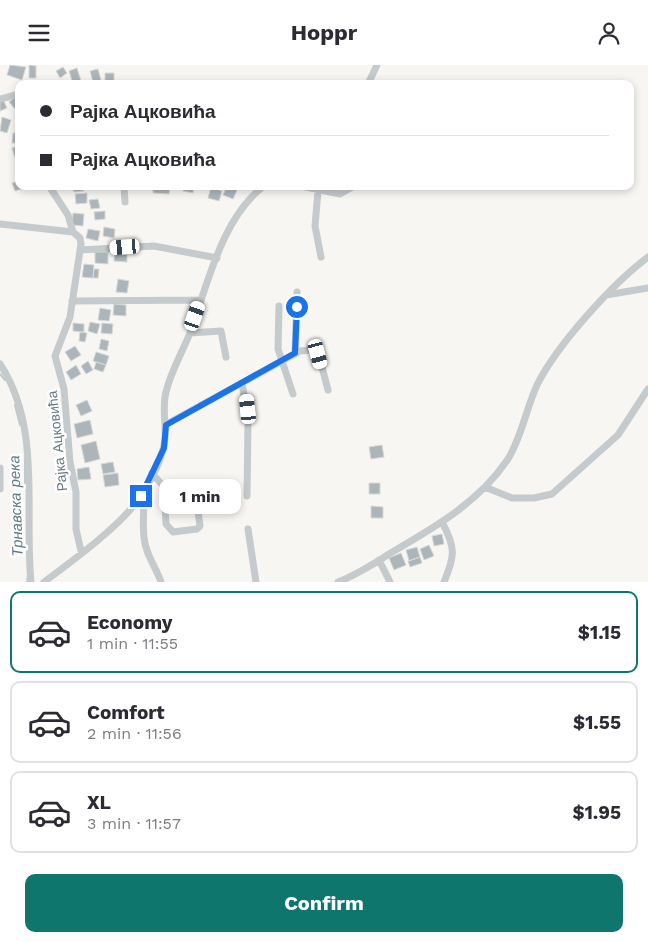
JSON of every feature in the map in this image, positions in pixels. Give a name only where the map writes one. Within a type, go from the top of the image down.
[{"type":"street","points":[[370,80],[377,65]]},
{"type":"street","points":[[0,99],[15,95]]},
{"type":"street","points":[[51,190],[68,215],[73,232],[80,238],[80,250],[154,246],[217,258]]},
{"type":"street","points":[[124,190],[125,202]]},
{"type":"street","points":[[44,582],[119,519],[142,493],[164,448],[166,425],[165,394],[190,333],[217,258],[240,209],[250,196],[258,190]]},
{"type":"street","points":[[315,190],[340,194],[347,190]]},
{"type":"street","points":[[318,191],[315,226],[321,257]]},
{"type":"street","points":[[0,224],[73,232]]},
{"type":"street","name":"Рајка Ацковића","points":[[80,250],[68,325],[55,356],[64,389],[70,462],[76,492],[76,529],[81,551]]},
{"type":"street","points":[[338,582],[354,576],[442,522],[485,487],[515,446],[537,386],[551,361],[606,295],[648,257]]},
{"type":"street","points":[[606,295],[648,287]]},
{"type":"street","points":[[295,353],[297,292]]},
{"type":"street","points":[[72,301],[201,300]]},
{"type":"street","points":[[279,306],[278,349],[293,394]]},
{"type":"street","points":[[190,333],[221,331],[226,357]]},
{"type":"street","points":[[166,425],[281,360],[295,353],[307,350],[318,353],[328,390]]},
{"type":"street","points":[[0,364],[11,385],[27,440],[31,582]]},
{"type":"street","points":[[242,383],[248,421],[247,497]]},
{"type":"street","points":[[485,487],[512,498],[534,498],[552,494],[618,435],[648,389]]},
{"type":"street","points":[[0,468],[0,489]]},
{"type":"street","points":[[152,473],[164,487],[166,524],[173,532],[196,529],[200,526],[197,505],[204,490]]},
{"type":"street","points":[[142,493],[145,508],[144,537],[148,554],[161,582]]},
{"type":"street","points":[[442,522],[454,552],[451,567],[444,582]]},
{"type":"street","points":[[248,529],[256,582]]},
{"type":"street","points":[[379,560],[390,582]]},
{"type":"building","points":[[10,65],[26,67],[22,80],[7,75]]},
{"type":"building","points":[[29,65],[36,66],[36,78],[29,78]]},
{"type":"building","points":[[63,67],[67,73],[60,78],[56,71]]},
{"type":"building","points":[[77,68],[81,80],[72,80],[69,71]]},
{"type":"building","points":[[98,69],[101,80],[92,80],[90,71]]},
{"type":"building","points":[[105,73],[114,73],[114,80],[105,80]]},
{"type":"building","points":[[15,97],[15,109],[9,102]]},
{"type":"building","points":[[3,99],[7,108],[0,111],[0,100]]},
{"type":"building","points":[[2,117],[11,120],[7,133],[0,131]]},
{"type":"building","points":[[13,133],[15,133],[15,143],[12,143]]},
{"type":"building","points":[[15,147],[15,158],[12,148]]},
{"type":"building","points":[[153,190],[170,190],[169,194],[153,193]]},
{"type":"building","points":[[183,190],[193,190],[193,193]]},
{"type":"building","points":[[210,190],[222,191],[219,201],[208,198]]},
{"type":"building","points":[[225,190],[237,190],[233,199],[223,195]]},
{"type":"building","points":[[87,193],[87,203],[76,204],[75,194]]},
{"type":"building","points":[[98,199],[100,208],[91,209],[89,200]]},
{"type":"building","points":[[105,211],[105,219],[95,220],[94,212]]},
{"type":"building","points":[[73,213],[84,214],[83,226],[72,225]]},
{"type":"building","points":[[104,227],[115,229],[114,238],[103,236]]},
{"type":"building","points":[[88,229],[100,231],[98,241],[86,238]]},
{"type":"building","points":[[115,250],[127,251],[127,262],[114,261]]},
{"type":"building","points":[[95,252],[108,252],[108,264],[95,263]]},
{"type":"building","points":[[84,264],[94,265],[93,278],[82,277]]},
{"type":"building","points":[[94,269],[99,269],[98,278],[93,278]]},
{"type":"building","points":[[118,279],[129,281],[127,293],[116,292]]},
{"type":"building","points":[[114,304],[126,305],[126,316],[113,315]]},
{"type":"building","points":[[100,308],[111,310],[109,321],[98,320]]},
{"type":"building","points":[[90,322],[100,324],[97,334],[88,331]]},
{"type":"building","points":[[73,323],[84,324],[84,332],[73,331]]},
{"type":"building","points":[[102,323],[113,324],[112,334],[101,333]]},
{"type":"building","points":[[80,332],[87,333],[85,342],[79,341]]},
{"type":"building","points":[[101,339],[109,341],[107,351],[99,349]]},
{"type":"building","points":[[75,346],[81,355],[71,361],[65,352]]},
{"type":"building","points":[[96,352],[109,356],[106,365],[93,361]]},
{"type":"building","points":[[88,361],[93,370],[86,374],[81,366]]},
{"type":"building","points":[[96,362],[106,365],[103,372],[94,369]]},
{"type":"building","points":[[76,365],[81,374],[71,380],[66,372]]},
{"type":"building","points":[[87,400],[92,411],[81,416],[76,405]]},
{"type":"building","points":[[90,420],[93,434],[77,438],[74,424]]},
{"type":"building","points":[[96,441],[100,459],[85,463],[81,445]]},
{"type":"building","points":[[382,445],[384,457],[371,459],[369,447]]},
{"type":"building","points":[[113,462],[115,472],[103,474],[101,464]]},
{"type":"building","points":[[89,467],[91,479],[78,480],[77,469]]},
{"type":"building","points":[[118,473],[119,485],[105,487],[103,475]]},
{"type":"building","points":[[369,483],[380,483],[380,494],[369,494]]},
{"type":"building","points":[[371,506],[383,507],[383,518],[371,518]]},
{"type":"building","points":[[442,534],[444,544],[434,546],[432,536]]},
{"type":"building","points":[[429,545],[434,556],[424,560],[420,549]]},
{"type":"building","points":[[417,547],[420,557],[409,561],[406,550]]},
{"type":"building","points":[[401,553],[406,565],[394,570],[389,558]]},
{"type":"building","points":[[420,557],[422,563],[410,567],[408,561]]},
{"type":"waterway","name":"Трнавска река","points":[[0,374],[5,380]]},
{"type":"waterway","name":"Трнавска река","points":[[15,405],[20,425]]},
{"type":"waterway","name":"Трнавска река","points":[[25,458],[25,483]]},
{"type":"waterway","name":"Трнавска река","points":[[27,582],[28,575]]},
{"type":"route","points":[[141,496],[162,454],[166,425],[295,353],[297,307]]}]
